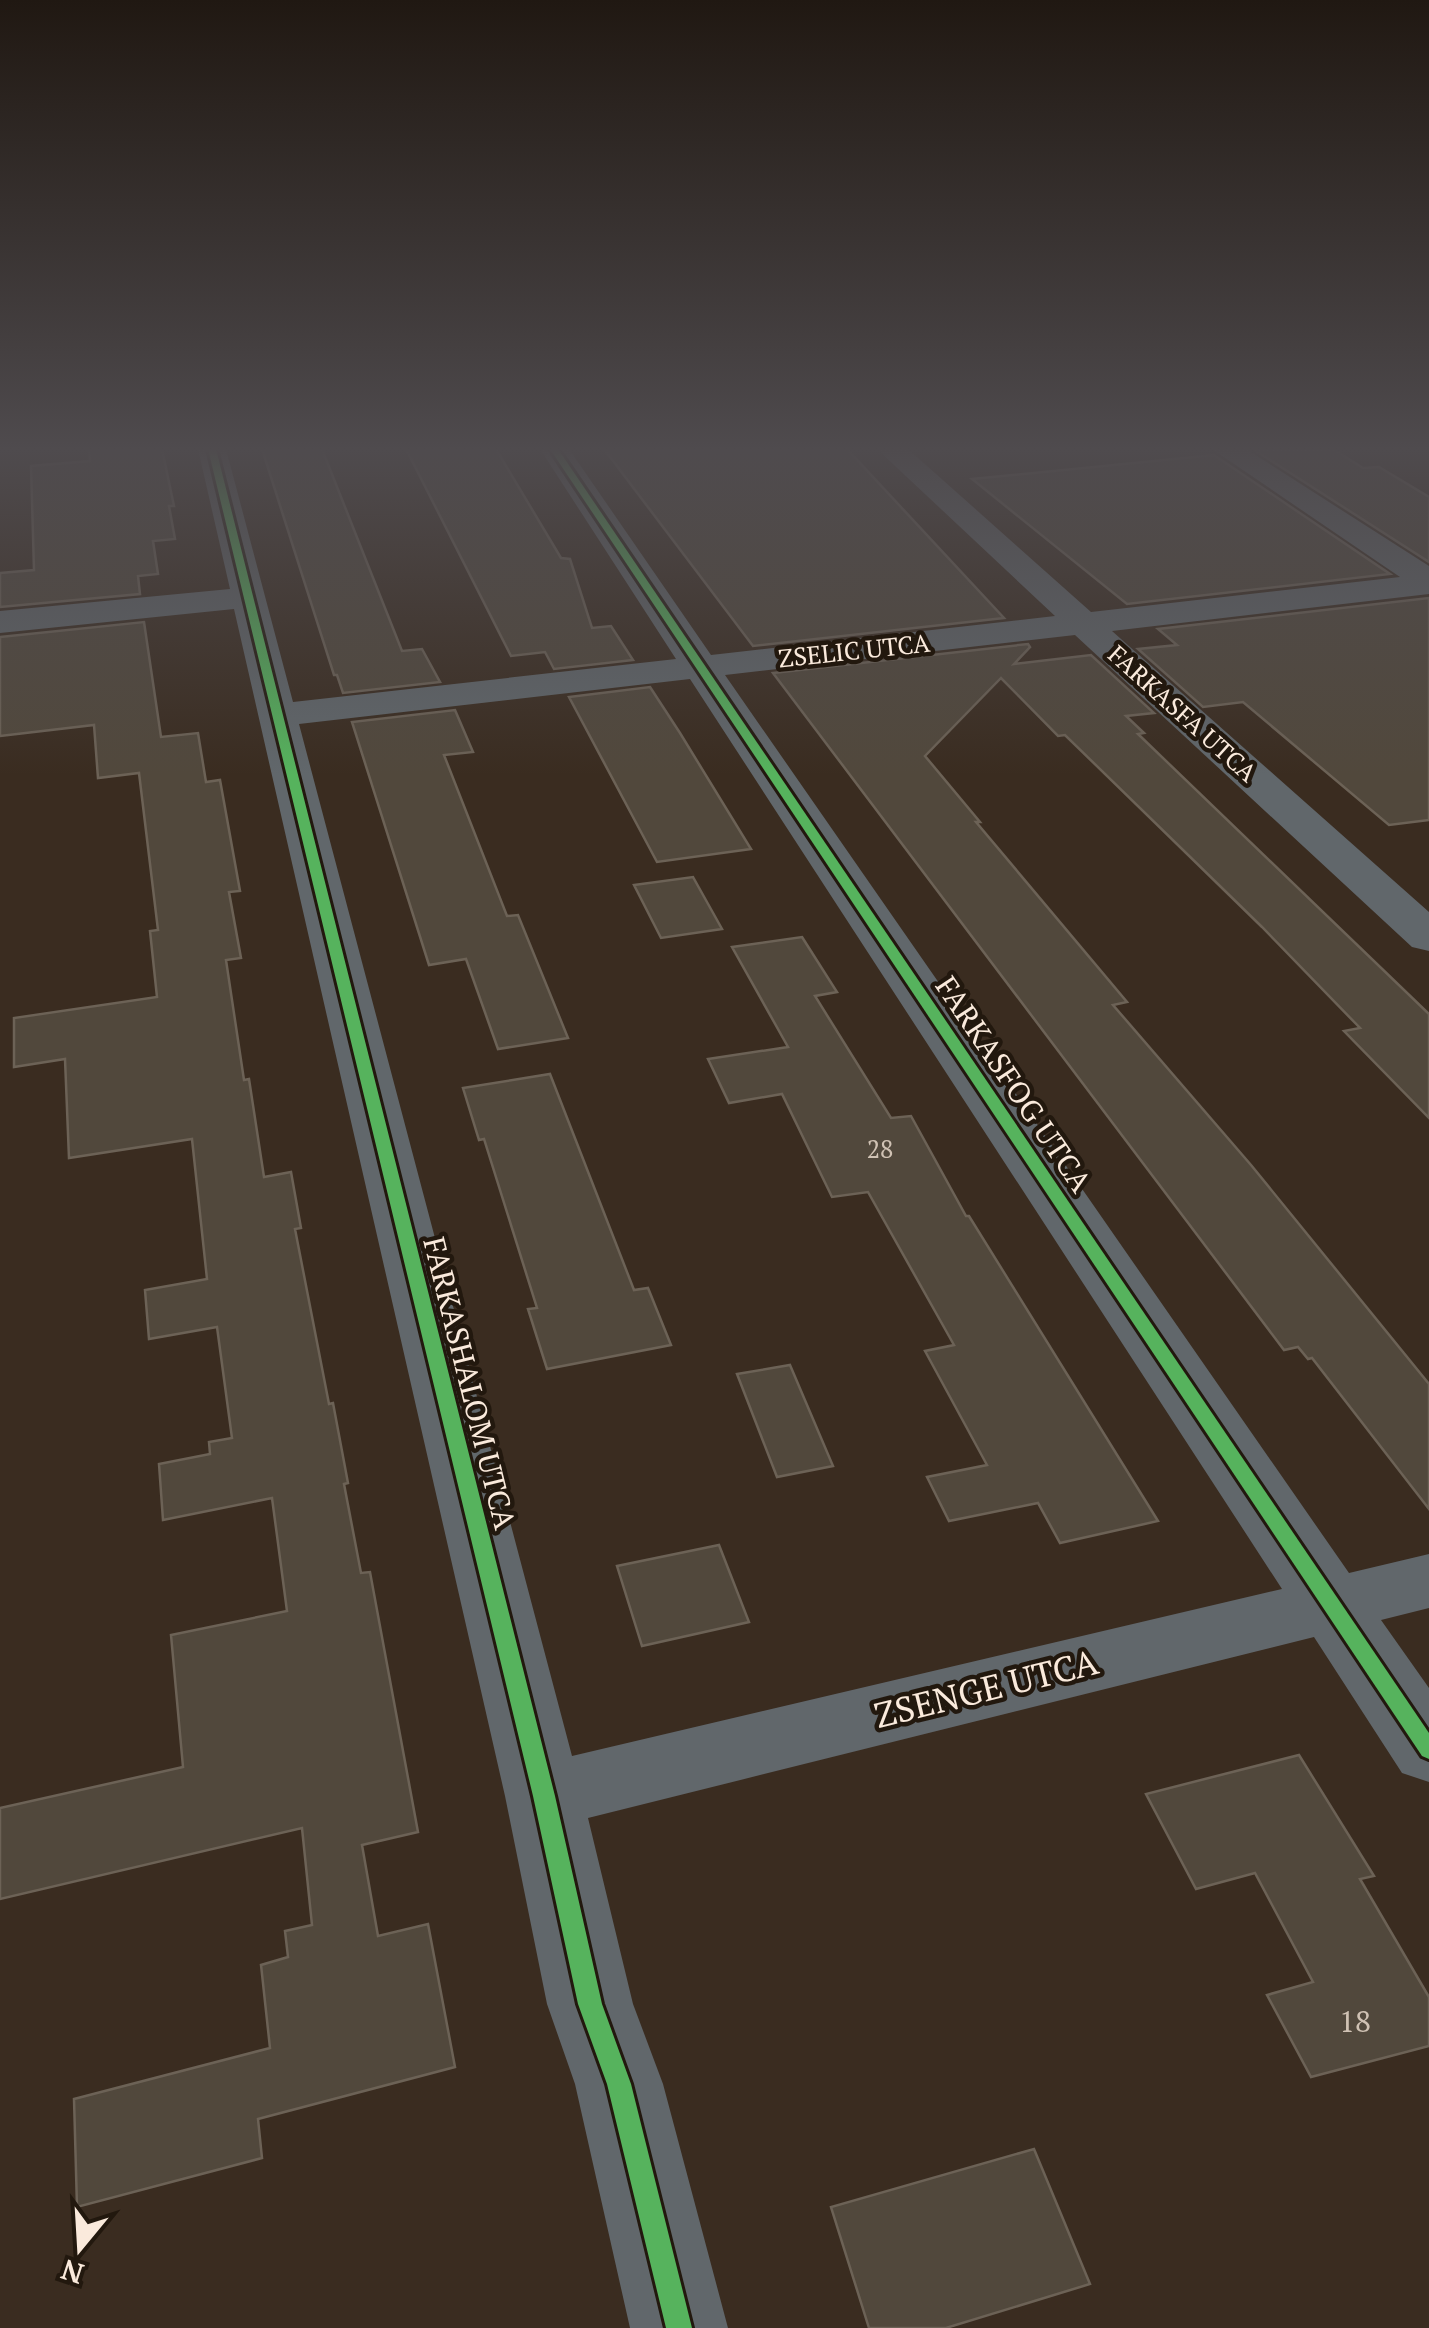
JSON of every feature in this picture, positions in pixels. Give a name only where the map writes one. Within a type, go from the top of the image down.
[{"type":"street","name":"FARKASHALOM UTCA","points":[[237,558],[544,1796],[590,2004],[619,2084],[679,2328]]},
{"type":"street","name":"FARKASFOG UTCA","points":[[626,558],[1429,1750]]},
{"type":"street","name":"FARKASFA UTCA","points":[[1011,558],[1429,938]]},
{"type":"street","points":[[1392,558],[1429,582]]},
{"type":"street","name":"ZSELIC UTCA","points":[[278,714],[1429,582]]},
{"type":"street","points":[[0,622],[246,598]]},
{"type":"street","name":"ZSENGE UTCA","points":[[544,1796],[1429,1581]]},
{"type":"building","points":[[34,558],[156,558],[158,574],[138,576],[140,594],[0,607],[0,573],[34,570]]},
{"type":"building","points":[[297,558],[365,558],[402,651],[422,649],[440,682],[343,693]]},
{"type":"building","points":[[461,558],[570,559],[592,628],[611,626],[633,660],[554,669],[545,652],[511,656]]},
{"type":"building","points":[[686,558],[948,558],[1004,618],[753,646]]},
{"type":"building","points":[[1070,558],[1366,558],[1390,574],[1127,604]]},
{"type":"building","points":[[1429,598],[1429,820],[1389,825],[1243,702],[1203,707],[1138,649],[1177,645],[1158,629]]},
{"type":"building","points":[[144,622],[161,737],[198,733],[206,782],[220,780],[240,891],[229,892],[241,958],[226,960],[244,1080],[249,1079],[264,1177],[291,1172],[301,1228],[295,1229],[329,1404],[333,1403],[361,1573],[370,1572],[418,1832],[362,1845],[378,1936],[428,1924],[455,2067],[258,2119],[262,2158],[77,2207],[74,2099],[270,2048],[261,1965],[288,1957],[285,1931],[312,1925],[302,1828],[0,1899],[0,1808],[183,1767],[171,1635],[287,1611],[272,1498],[163,1520],[159,1464],[210,1454],[209,1442],[232,1438],[217,1327],[149,1339],[145,1290],[207,1279],[192,1139],[69,1158],[65,1059],[14,1067],[14,1018],[157,997],[150,931],[158,930],[139,773],[98,778],[94,725],[0,736],[0,637]]},
{"type":"building","points":[[1028,644],[1030,647],[1014,664],[1091,655],[1154,713],[1126,716],[1144,733],[1138,734],[1429,1014],[1429,1118],[1344,1031],[1360,1028],[1262,927],[1001,678],[925,756],[1127,1002],[1113,1005],[1251,1165],[1429,1384],[1429,1509],[1312,1358],[1308,1359],[1298,1347],[1284,1350],[773,673]]},
{"type":"building","points":[[650,687],[751,849],[657,862],[569,697]]},
{"type":"building","points":[[455,710],[473,752],[444,755],[507,916],[518,915],[568,1038],[498,1049],[466,959],[429,965],[352,722]]},
{"type":"building","points":[[693,877],[722,929],[661,938],[634,885]]},
{"type":"building","points":[[802,937],[837,992],[815,996],[891,1118],[911,1116],[966,1216],[1158,1521],[1060,1543],[1038,1503],[949,1521],[927,1477],[987,1465],[925,1351],[954,1345],[868,1192],[832,1197],[782,1094],[729,1103],[708,1059],[788,1047],[732,947]]},
{"type":"building","points":[[550,1074],[634,1290],[648,1288],[671,1345],[547,1369],[528,1309],[537,1308],[484,1139],[479,1140],[463,1088]]},
{"type":"building","points":[[790,1365],[833,1466],[777,1477],[737,1374]]},
{"type":"building","points":[[719,1545],[749,1622],[642,1646],[617,1566]]},
{"type":"building","points":[[1299,1755],[1374,1876],[1360,1879],[1429,1997],[1429,2046],[1311,2077],[1267,1995],[1313,1982],[1255,1873],[1196,1889],[1146,1794]]},
{"type":"building","points":[[1034,2149],[1090,2284],[946,2328],[869,2328],[831,2207]]},
{"type":"cycle path","points":[[239,558],[544,1796],[590,2004],[619,2084],[679,2328]]},
{"type":"cycle path","points":[[627,558],[1429,1750]]}]
